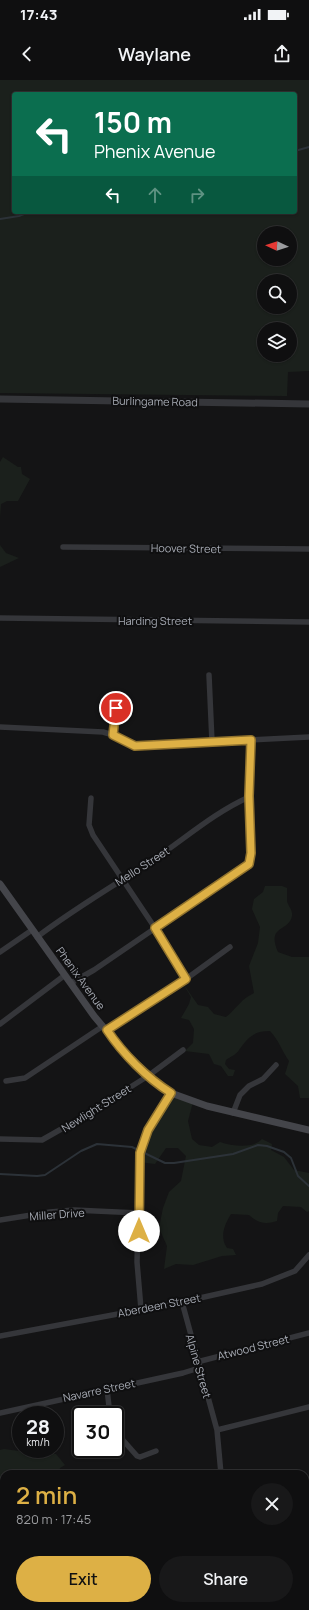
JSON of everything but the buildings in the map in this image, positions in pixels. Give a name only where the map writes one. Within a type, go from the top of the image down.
[{"type":"main road","name":"Phenix Avenue","points":[[0,884],[32,930],[105,1028],[126,1054],[148,1076],[171,1093],[189,1101],[233,1113],[309,1130]]},
{"type":"street","name":"Burlingame Road","points":[[0,399],[309,404]]},
{"type":"street","name":"Hoover Street","points":[[63,547],[309,549]]},
{"type":"street","name":"Harding Street","points":[[0,618],[309,622]]},
{"type":"street","points":[[209,675],[212,742]]},
{"type":"street","points":[[113,735],[117,697]]},
{"type":"street","points":[[0,727],[103,732],[113,735],[135,746],[309,737]]},
{"type":"street","points":[[71,983],[249,864],[251,853],[249,796],[251,740]]},
{"type":"street","name":"Mello Street","points":[[37,936],[64,916],[145,866],[239,801],[249,796]]},
{"type":"street","points":[[91,798],[89,828],[155,928],[186,979]]},
{"type":"street","points":[[0,952],[32,930]]},
{"type":"street","points":[[6,1081],[25,1078],[186,979],[230,947]]},
{"type":"street","points":[[0,1024],[65,975]]},
{"type":"street","name":"Newlight Street","points":[[0,1138],[42,1140],[86,1115],[148,1076],[183,1050]]},
{"type":"street","points":[[233,1113],[240,1095],[248,1086],[263,1079],[276,1065]]},
{"type":"street","points":[[141,1309],[137,1279],[141,1148],[148,1130],[171,1093]]},
{"type":"street","name":"Miller Drive","points":[[0,1220],[50,1212],[74,1210],[139,1213]]},
{"type":"street","name":"Aberdeen Street","points":[[0,1336],[182,1302],[262,1284],[295,1271],[309,1255]]},
{"type":"street","name":"Alpine Street","points":[[182,1302],[217,1430],[221,1470]]},
{"type":"street","name":"Atwood Street","points":[[198,1365],[309,1333]]},
{"type":"street","name":"Navarre Street","points":[[0,1413],[183,1373],[198,1365]]},
{"type":"street","points":[[107,1389],[109,1406]]},
{"type":"street","points":[[217,1430],[309,1407]]},
{"type":"street","points":[[124,1441],[137,1456],[140,1457],[156,1451]]},
{"type":"shaded area","points":[[0,80],[309,80],[309,371],[288,372],[287,396],[0,393]]},
{"type":"shaded area","points":[[3,457],[18,467],[21,467],[22,474],[30,479],[18,501],[7,501],[1,504],[0,518],[0,462]]},
{"type":"shaded area","points":[[0,545],[6,553],[19,558],[0,567]]},
{"type":"shaded area","points":[[265,886],[282,886],[287,888],[287,901],[292,912],[292,916],[287,925],[276,933],[275,943],[278,952],[292,957],[309,957],[309,1098],[300,1098],[298,1086],[285,1074],[289,1061],[270,1031],[260,1032],[252,1036],[245,1042],[237,1053],[226,1060],[225,1064],[229,1069],[235,1070],[233,1076],[228,1076],[221,1066],[214,1064],[209,1054],[185,1051],[193,1043],[194,1029],[189,1020],[181,1018],[189,1004],[191,997],[182,982],[198,1005],[208,1007],[214,1014],[226,1017],[242,1001],[254,993],[249,966],[258,943],[260,927],[252,909],[254,899],[263,892]]},
{"type":"shaded area","points":[[169,1094],[193,1102],[188,1121],[192,1139],[199,1145],[212,1147],[220,1142],[242,1146],[253,1144],[262,1139],[272,1144],[271,1150],[284,1157],[294,1170],[309,1173],[309,1211],[307,1212],[301,1207],[283,1206],[278,1213],[277,1221],[269,1223],[255,1220],[249,1215],[231,1214],[225,1226],[223,1239],[227,1248],[233,1249],[236,1255],[222,1256],[193,1265],[176,1264],[164,1269],[167,1246],[159,1228],[163,1208],[169,1192],[181,1181],[186,1156],[178,1148],[166,1148],[155,1164],[139,1162],[139,1151]]},
{"type":"shaded area","points":[[4,1449],[12,1450],[12,1458],[59,1458],[65,1465],[59,1470],[0,1470],[0,1450]]},
{"type":"waterway","points":[[297,150],[309,147]]},
{"type":"waterway","points":[[0,219],[24,214]]},
{"type":"waterway","points":[[0,1174],[45,1175],[81,1151],[97,1144],[132,1147],[165,1163],[233,1154],[258,1145],[267,1146],[284,1152],[291,1158],[298,1176],[309,1186]]},
{"type":"route","points":[[116,708],[113,735],[128,744],[135,746],[183,745],[251,740],[249,825],[251,853],[249,864],[155,928],[178,963],[186,979],[107,1030],[133,1061],[161,1087],[171,1093],[143,1140],[140,1153],[139,1171],[139,1231]]}]
